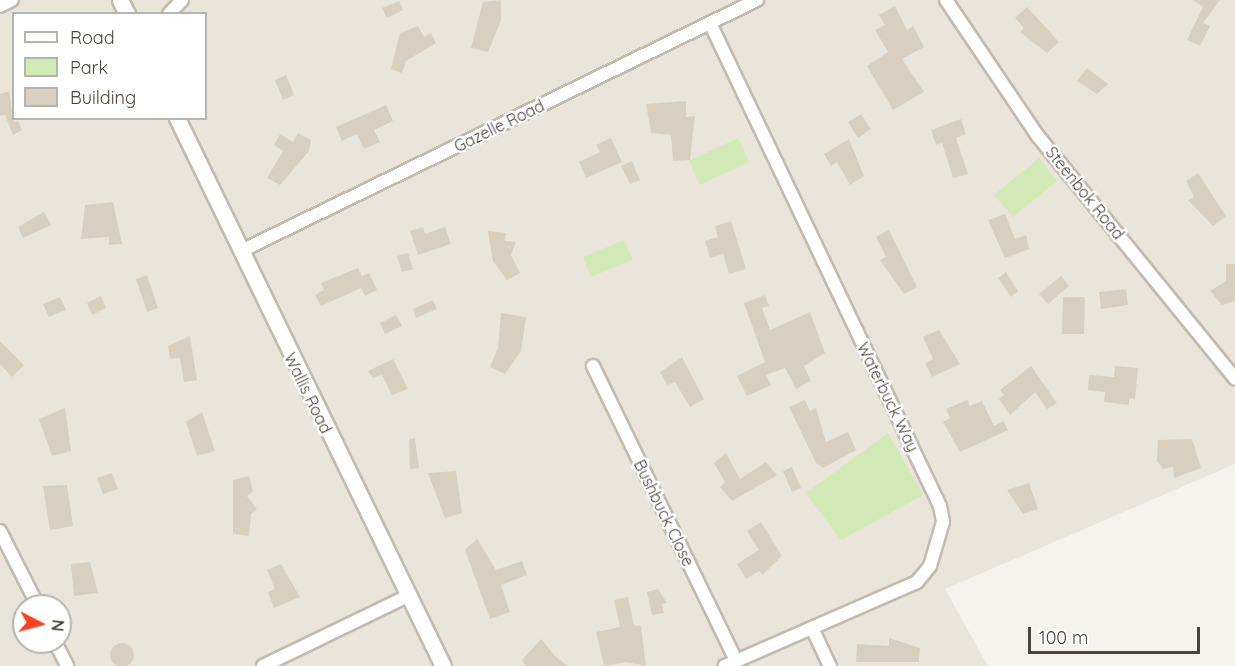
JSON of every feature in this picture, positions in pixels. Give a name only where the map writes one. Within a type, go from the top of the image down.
[{"type":"street","points":[[0,6],[12,0]]},
{"type":"street","points":[[172,12],[182,0]]},
{"type":"street","name":"Gazelle Road","points":[[241,251],[758,0]]},
{"type":"street","name":"Steenbok Road","points":[[946,0],[1037,135],[1235,379]]},
{"type":"street","name":"Waterbuck Way","points":[[710,23],[940,506],[943,522],[930,566],[918,582],[813,630],[730,663]]},
{"type":"street","name":"Wallis Road","points":[[178,120],[443,666]]},
{"type":"street","name":"Bushbuck Close","points":[[593,366],[730,663]]},
{"type":"street","points":[[0,531],[32,594]]},
{"type":"street","points":[[263,666],[408,596]]},
{"type":"street","points":[[813,630],[830,666]]},
{"type":"shaded area","points":[[0,0],[1235,0],[1235,464],[945,589],[988,666],[0,666]]},
{"type":"green space","points":[[738,138],[749,162],[700,185],[689,161]]},
{"type":"green space","points":[[1039,158],[1057,181],[1013,217],[994,195]]},
{"type":"green space","points":[[624,240],[633,260],[591,277],[583,257]]},
{"type":"green space","points":[[888,433],[923,495],[841,540],[806,493]]},
{"type":"building","points":[[501,0],[501,21],[488,52],[471,48],[483,2]]},
{"type":"building","points":[[1193,0],[1220,0],[1203,23],[1210,26],[1200,46],[1187,40],[1203,7]]},
{"type":"building","points":[[399,1],[403,10],[387,18],[382,8]]},
{"type":"building","points":[[895,6],[907,30],[913,26],[924,47],[902,59],[924,92],[893,110],[867,66],[888,52],[875,30],[885,25],[879,15]]},
{"type":"building","points":[[1027,7],[1059,42],[1047,53],[1020,32],[1024,28],[1015,18]]},
{"type":"building","points":[[418,26],[424,37],[431,33],[436,43],[406,61],[402,73],[391,69],[400,33]]},
{"type":"building","points":[[1087,68],[1108,84],[1097,94],[1077,81]]},
{"type":"building","points":[[286,75],[294,95],[283,100],[275,80]]},
{"type":"building","points":[[9,91],[12,120],[18,121],[22,130],[13,135],[5,115],[0,116],[0,94]]},
{"type":"building","points":[[686,101],[686,117],[695,116],[690,160],[673,161],[671,135],[651,133],[646,104]]},
{"type":"building","points":[[386,105],[393,121],[374,130],[380,142],[364,149],[357,134],[342,141],[336,127]]},
{"type":"building","points":[[861,114],[871,129],[858,138],[848,122]]},
{"type":"building","points":[[961,119],[966,134],[956,138],[968,174],[953,178],[942,143],[936,145],[931,130]]},
{"type":"building","points":[[298,133],[311,140],[309,151],[280,185],[267,178],[283,151],[274,145],[280,134],[293,142]]},
{"type":"building","points":[[611,138],[622,162],[586,178],[579,162],[600,152],[596,145]]},
{"type":"building","points":[[849,139],[864,176],[850,185],[837,162],[831,166],[824,154]]},
{"type":"building","points":[[632,161],[640,180],[630,184],[621,166]]},
{"type":"building","points":[[1198,173],[1226,216],[1213,226],[1188,200],[1194,197],[1186,181]]},
{"type":"building","points":[[113,202],[122,244],[109,245],[109,237],[81,239],[85,205]]},
{"type":"building","points":[[44,212],[51,225],[23,238],[18,227]]},
{"type":"building","points":[[1005,214],[1015,239],[1026,235],[1029,249],[1005,258],[988,220]]},
{"type":"building","points":[[731,221],[746,269],[729,274],[723,254],[710,258],[705,241],[718,237],[715,226]]},
{"type":"building","points":[[423,227],[425,234],[445,227],[451,244],[418,255],[410,231]]},
{"type":"building","points":[[889,230],[917,287],[904,294],[880,260],[886,257],[876,237]]},
{"type":"building","points":[[488,231],[506,233],[505,241],[516,242],[511,255],[520,273],[507,280],[493,261]]},
{"type":"building","points":[[408,253],[413,269],[402,272],[397,256]]},
{"type":"building","points":[[1226,264],[1235,264],[1235,301],[1222,305],[1210,291],[1226,281]]},
{"type":"building","points":[[358,268],[362,276],[369,273],[377,290],[365,296],[361,288],[321,306],[315,295],[324,290],[321,283]]},
{"type":"building","points":[[1006,272],[1018,291],[1011,297],[998,278]]},
{"type":"building","points":[[147,275],[158,308],[147,312],[136,279]]},
{"type":"building","points":[[1061,276],[1069,286],[1048,304],[1039,294]]},
{"type":"building","points":[[1126,289],[1128,305],[1101,309],[1099,292]]},
{"type":"building","points":[[765,295],[769,306],[762,308],[770,330],[810,312],[825,353],[804,366],[811,381],[796,389],[785,368],[766,375],[771,385],[747,396],[737,376],[765,362],[744,303]]},
{"type":"building","points":[[101,296],[106,308],[92,315],[87,303]]},
{"type":"building","points":[[60,297],[66,310],[49,317],[43,304]]},
{"type":"building","points":[[1063,297],[1085,297],[1084,334],[1062,334]]},
{"type":"building","points":[[433,300],[437,309],[416,318],[413,309]]},
{"type":"building","points":[[501,313],[526,317],[521,351],[505,374],[490,367],[498,348]]},
{"type":"building","points":[[396,315],[402,326],[385,334],[380,323]]},
{"type":"building","points":[[939,330],[960,364],[932,377],[925,363],[933,359],[923,337]]},
{"type":"building","points":[[190,336],[197,380],[184,382],[180,358],[170,359],[168,346]]},
{"type":"building","points":[[0,341],[24,365],[12,377],[0,364]]},
{"type":"building","points":[[682,357],[704,399],[690,407],[675,382],[667,385],[660,372]]},
{"type":"building","points":[[393,359],[408,389],[392,395],[382,375],[373,378],[368,371]]},
{"type":"building","points":[[1031,366],[1057,403],[1047,409],[1035,392],[1010,415],[999,399],[1004,395],[1000,390]]},
{"type":"building","points":[[1115,366],[1138,368],[1135,399],[1129,398],[1129,405],[1104,402],[1105,392],[1088,390],[1089,375],[1114,377]]},
{"type":"building","points":[[805,400],[810,411],[816,408],[826,442],[848,432],[856,450],[823,468],[816,463],[789,407]]},
{"type":"building","points":[[967,400],[970,406],[982,401],[994,426],[1003,421],[1008,430],[960,452],[943,422],[950,418],[946,409]]},
{"type":"building","points":[[65,408],[71,451],[52,456],[39,419]]},
{"type":"building","points":[[202,412],[215,451],[197,456],[186,422]]},
{"type":"building","points":[[415,438],[419,468],[410,469],[409,439]]},
{"type":"building","points":[[1192,439],[1201,468],[1174,478],[1173,467],[1163,469],[1157,461],[1158,440]]},
{"type":"building","points":[[726,453],[740,479],[766,462],[777,475],[732,501],[720,487],[725,482],[714,463]]},
{"type":"building","points":[[792,467],[801,488],[792,492],[783,471]]},
{"type":"building","points":[[456,471],[462,513],[445,518],[428,473]]},
{"type":"building","points":[[112,473],[118,489],[103,494],[97,478]]},
{"type":"building","points":[[249,476],[253,491],[247,496],[257,509],[251,514],[249,536],[233,534],[233,480]]},
{"type":"building","points":[[1029,483],[1038,509],[1023,514],[1007,490]]},
{"type":"building","points":[[67,485],[73,526],[50,530],[43,486]]},
{"type":"building","points":[[761,522],[782,556],[762,575],[759,571],[746,579],[737,564],[759,550],[747,531]]},
{"type":"building","points":[[477,539],[496,570],[522,561],[527,575],[501,585],[510,612],[490,619],[465,550]]},
{"type":"building","points":[[90,562],[98,593],[74,596],[71,564]]},
{"type":"building","points":[[281,564],[300,597],[274,608],[268,592],[275,589],[267,570]]},
{"type":"building","points":[[658,589],[667,603],[662,604],[664,613],[652,615],[647,592]]},
{"type":"building","points":[[628,597],[634,625],[641,626],[646,666],[626,662],[604,666],[596,632],[620,627],[614,600]]},
{"type":"building","points":[[889,638],[920,648],[919,662],[856,662],[857,644],[889,646]]},
{"type":"building","points":[[541,639],[555,656],[568,666],[526,666],[522,660]]},
{"type":"building","points":[[122,643],[127,644],[133,650],[133,660],[127,666],[122,667],[117,666],[111,660],[110,655],[111,650],[117,644]]}]
